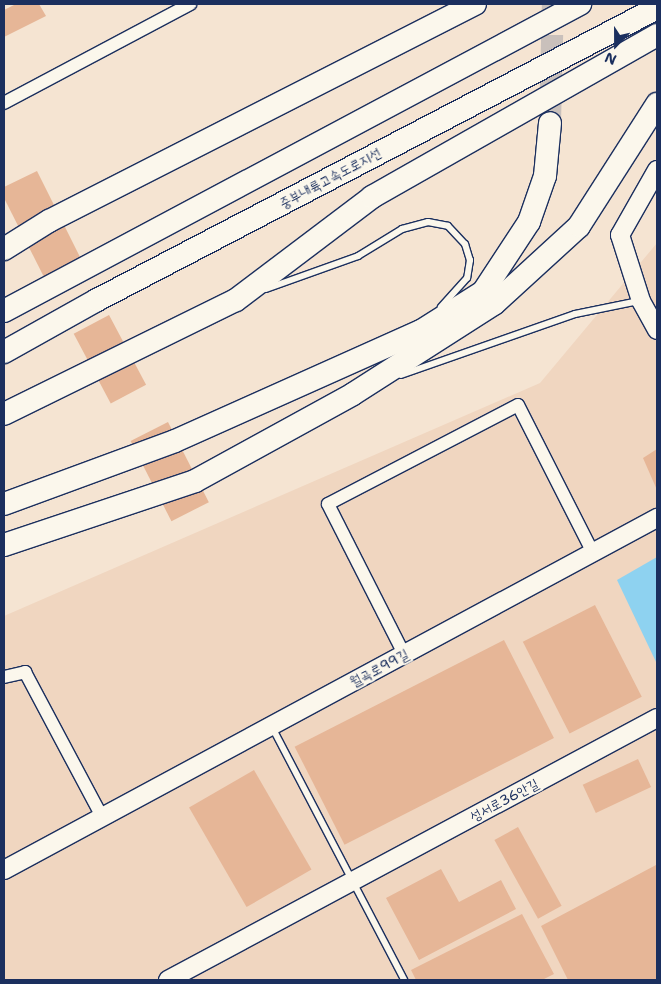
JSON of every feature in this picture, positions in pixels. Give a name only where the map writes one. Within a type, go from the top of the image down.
[{"type":"highway","points":[[4,248],[58,216],[475,4]]},
{"type":"highway","points":[[4,311],[580,4]]},
{"type":"highway","name":"중부내륙고속도로지선","points":[[4,352],[106,295],[657,8]]},
{"type":"highway","points":[[4,414],[236,300],[372,197],[657,35]]},
{"type":"highway","points":[[4,545],[195,481],[353,394],[494,304],[579,226],[657,104]]},
{"type":"highway","points":[[4,504],[175,442],[421,331],[483,292],[529,222],[545,176],[550,123]]},
{"type":"main road","points":[[657,170],[620,235],[641,301],[657,330]]},
{"type":"main road","name":"월곡로99길","points":[[4,870],[657,518]]},
{"type":"main road","name":"성서로36안길","points":[[168,980],[657,718]]},
{"type":"street","points":[[4,103],[190,4]]},
{"type":"street","points":[[404,654],[328,504],[518,404],[593,553]]},
{"type":"street","points":[[4,677],[25,672],[102,817]]},
{"type":"lane","points":[[236,300],[358,256],[402,229],[428,222],[448,226],[465,244],[470,260],[466,278],[421,331]]},
{"type":"lane","points":[[353,394],[574,314],[641,301]]},
{"type":"lane","points":[[272,725],[351,883],[404,980]]},
{"type":"shaded area","points":[[657,243],[657,980],[4,980],[4,616],[540,383]]},
{"type":"water","points":[[657,557],[657,664],[617,580]]},
{"type":"building","points":[[16,4],[39,4],[46,16],[4,37],[4,10]]},
{"type":"building","points":[[37,171],[82,261],[45,279],[4,198],[4,187]]},
{"type":"building","points":[[109,315],[146,385],[111,404],[74,334]]},
{"type":"building","points":[[168,422],[209,502],[171,521],[131,441]]},
{"type":"building","points":[[657,449],[657,490],[643,458]]},
{"type":"building","points":[[595,605],[642,697],[570,734],[523,642]]},
{"type":"building","points":[[504,640],[554,738],[345,845],[295,747]]},
{"type":"building","points":[[638,759],[651,787],[596,813],[583,785]]},
{"type":"building","points":[[254,770],[312,870],[247,907],[189,808]]},
{"type":"building","points":[[518,827],[562,906],[538,919],[494,840]]},
{"type":"building","points":[[656,865],[657,980],[568,980],[541,926]]},
{"type":"building","points":[[441,869],[459,902],[501,880],[516,909],[419,960],[386,898]]},
{"type":"building","points":[[522,914],[554,974],[542,980],[416,980],[411,970]]},
{"type":"tunnel","points":[[550,123],[553,4]]}]
